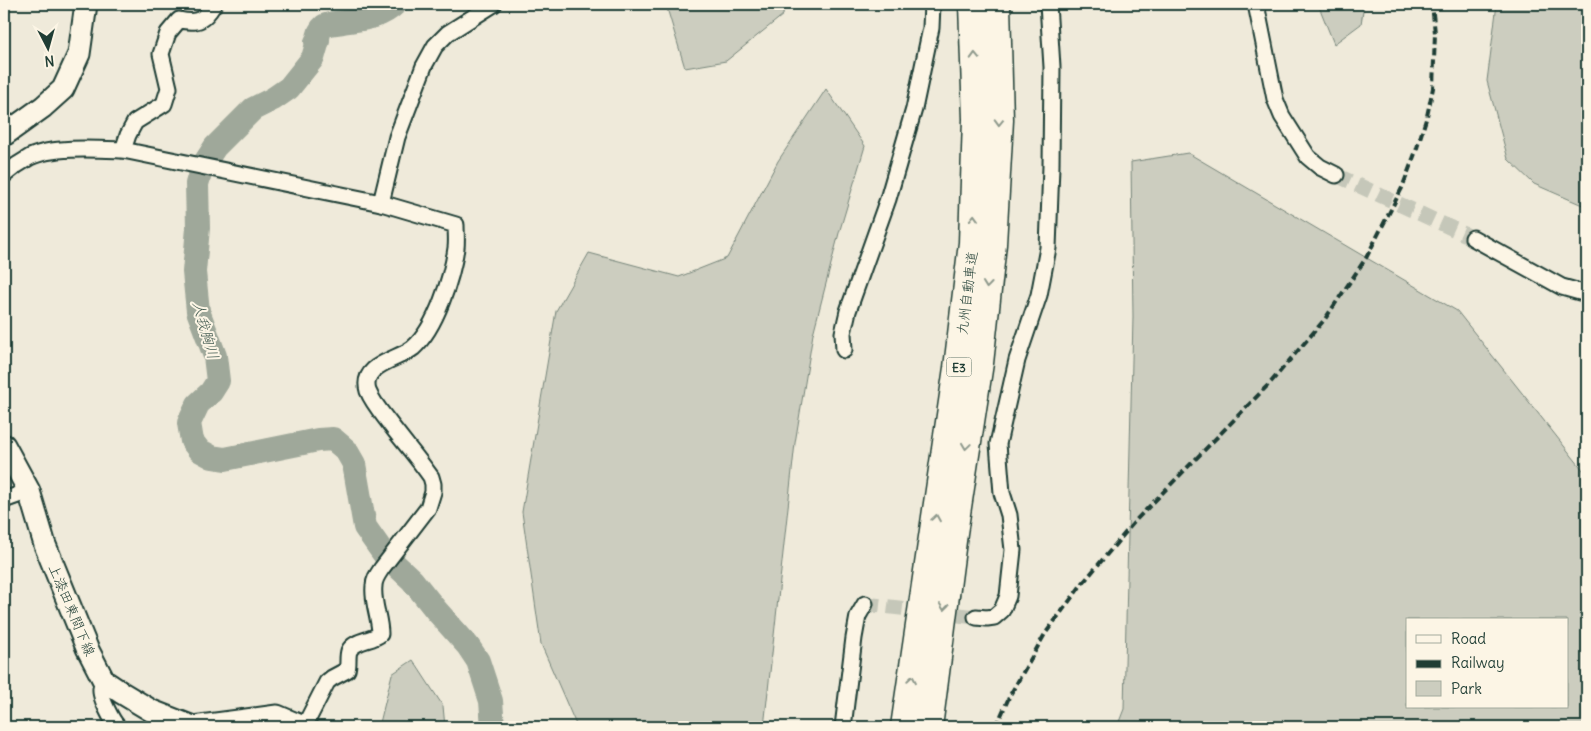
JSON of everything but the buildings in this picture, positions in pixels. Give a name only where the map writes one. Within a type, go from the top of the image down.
[{"type":"highway","name":"九州自動車道","points":[[905,727],[958,368],[973,243],[977,119],[973,4]]},
{"type":"highway","name":"九州自動車道","points":[[928,727],[978,364],[992,244],[999,120],[996,4]]},
{"type":"main road","points":[[4,135],[19,122],[43,107],[63,89],[79,54],[86,4]]},
{"type":"main road","name":"上漆田東間下線","points":[[4,445],[29,491],[45,546],[87,648],[104,681],[152,711],[193,727],[277,716],[303,727]]},
{"type":"street","points":[[123,150],[135,122],[164,104],[169,88],[161,54],[168,33],[179,20],[191,22],[205,18],[214,4]]},
{"type":"street","points":[[381,203],[397,137],[424,66],[435,46],[448,33],[494,4]]},
{"type":"street","points":[[844,350],[843,333],[848,310],[888,199],[914,110],[931,28],[932,4]]},
{"type":"street","points":[[976,617],[994,617],[1002,610],[1008,596],[1013,550],[1009,515],[1002,493],[998,444],[1016,360],[1039,295],[1048,248],[1052,67],[1048,4]]},
{"type":"street","points":[[1256,4],[1275,99],[1282,116],[1308,156],[1320,168],[1336,175]]},
{"type":"street","points":[[4,175],[31,156],[58,150],[123,150],[381,203],[456,225],[456,249],[447,286],[433,322],[415,346],[408,352],[377,367],[371,372],[368,389],[381,412],[431,477],[433,492],[428,508],[376,578],[374,594],[380,634],[375,638],[356,643],[351,647],[348,653],[349,665],[347,670],[327,682],[303,727]]},
{"type":"street","points":[[1474,238],[1562,287],[1587,294]]},
{"type":"street","points":[[4,500],[29,491]]},
{"type":"street","points":[[843,727],[855,631],[858,616],[865,604]]},
{"type":"street","points":[[104,681],[101,689],[102,699],[118,727]]},
{"type":"green space","points":[[671,4],[784,4],[783,15],[726,61],[685,68],[667,8]]},
{"type":"green space","points":[[1318,4],[1364,4],[1361,24],[1334,44]]},
{"type":"green space","points":[[1497,4],[1587,4],[1587,207],[1534,184],[1508,159],[1487,81]]},
{"type":"green space","points":[[826,89],[865,146],[839,233],[813,334],[795,443],[764,727],[577,727],[541,644],[522,512],[556,311],[589,253],[679,277],[727,258],[778,161]]},
{"type":"green space","points":[[1188,153],[1457,311],[1587,475],[1587,727],[1117,727],[1124,709],[1133,317],[1131,162]]},
{"type":"green space","points":[[413,660],[443,706],[445,727],[379,727],[392,674]]},
{"type":"waterway","name":"人我胸川","points":[[395,4],[390,9],[371,17],[324,26],[319,33],[313,58],[289,88],[253,109],[215,147],[202,167],[197,184],[198,228],[194,272],[198,311],[215,356],[218,381],[211,392],[198,404],[189,423],[192,441],[199,450],[212,457],[225,459],[318,440],[333,439],[346,450],[354,464],[365,527],[384,554],[412,580],[468,646],[478,661],[491,701],[493,727]]},
{"type":"tunnel","points":[[1336,175],[1473,238]]},
{"type":"tunnel","points":[[865,604],[976,617]]},
{"type":"railway","points":[[996,727],[1010,695],[1045,634],[1082,584],[1136,520],[1271,382],[1325,319],[1366,258],[1402,188],[1427,116],[1433,88],[1435,33],[1432,4]]}]
